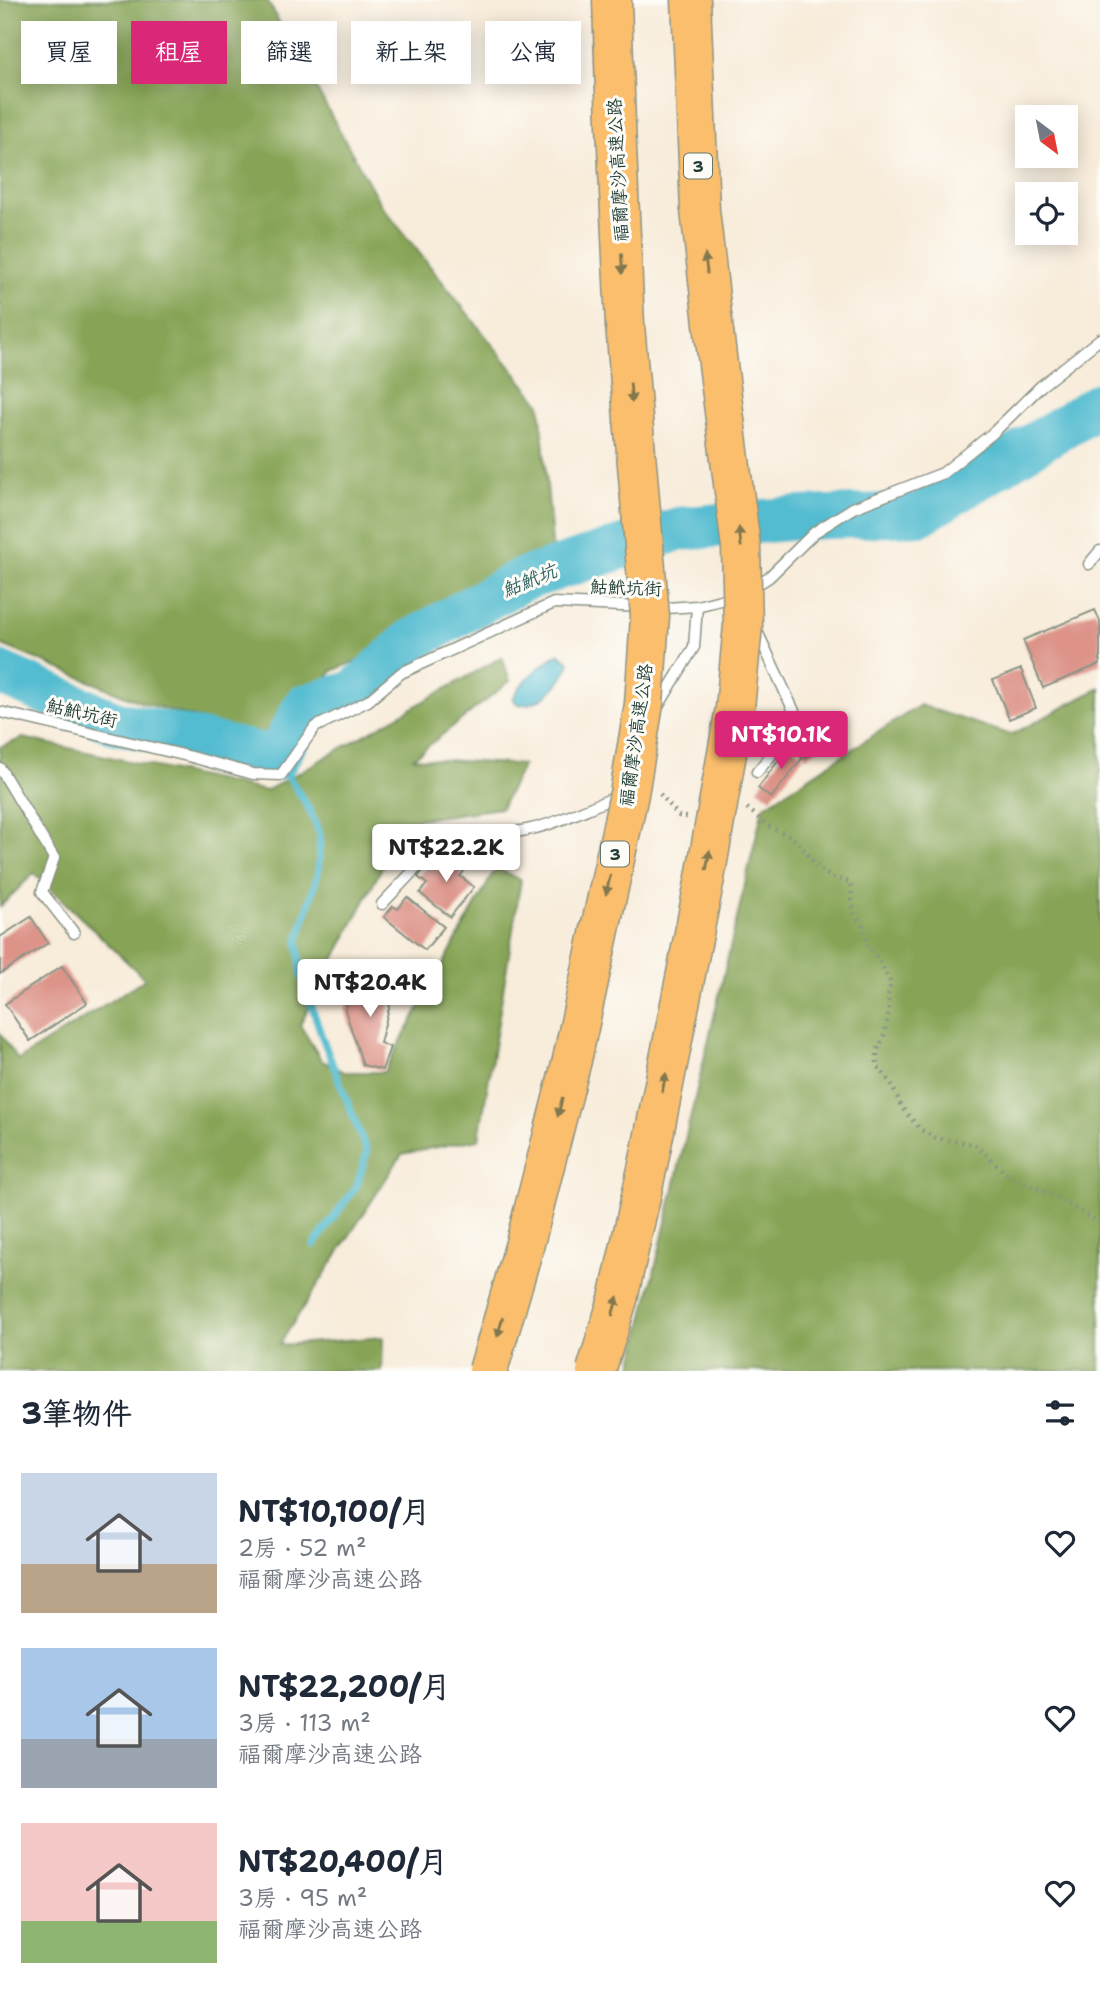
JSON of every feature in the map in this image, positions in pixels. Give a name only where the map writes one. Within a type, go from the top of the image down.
[{"type":"highway","name":"福爾摩沙高速公路","points":[[488,1371],[524,1247],[572,1060],[629,794],[644,704],[650,616],[625,325],[612,0]]},
{"type":"highway","name":"3","points":[[596,1371],[618,1299],[648,1165],[705,878],[735,708],[743,625],[741,547],[700,210],[691,0]]},
{"type":"lane","name":"鮕鮘坑街","points":[[0,712],[253,774],[281,775],[315,727],[368,701],[401,673],[554,603],[666,608],[697,606],[740,595],[769,577],[815,532],[853,508],[943,474],[993,433],[1041,386],[1100,339]]},
{"type":"lane","points":[[1089,564],[1100,551]]},
{"type":"lane","points":[[740,595],[799,722],[757,772]]},
{"type":"lane","points":[[656,710],[694,647],[697,606]]},
{"type":"lane","points":[[382,904],[436,847],[446,840],[459,836],[523,831],[614,798],[627,779],[652,722]]},
{"type":"lane","points":[[0,768],[54,858],[42,892],[74,933]]},
{"type":"path","points":[[632,766],[650,782],[679,816],[691,818]]},
{"type":"path","points":[[739,809],[747,808],[768,826],[790,836],[819,869],[833,878],[850,882],[854,913],[864,927],[868,946],[891,983],[888,996],[889,1013],[877,1052],[877,1066],[891,1083],[902,1108],[920,1129],[935,1138],[974,1144],[1009,1176],[1052,1195],[1100,1223]]},
{"type":"green space","points":[[0,0],[267,0],[279,21],[241,21],[241,84],[314,84],[381,205],[540,404],[555,577],[332,671],[287,744],[140,702],[0,644]]},
{"type":"green space","points":[[502,657],[510,681],[413,758],[523,765],[501,808],[406,821],[300,1025],[322,1061],[344,1072],[384,1072],[496,868],[521,880],[479,1139],[402,1154],[279,1345],[383,1337],[382,1371],[0,1371],[0,1033],[18,1060],[145,979],[34,873],[0,907],[0,747],[23,738],[266,791]]},
{"type":"green space","points":[[1100,688],[1100,1371],[631,1371],[763,807],[920,705],[1011,735]]},
{"type":"water","points":[[559,653],[570,663],[556,686],[535,702],[518,704],[513,699],[522,685]]},
{"type":"building","points":[[1095,610],[1100,621],[1100,664],[1043,688],[1023,640]]},
{"type":"building","points":[[1021,669],[1036,708],[1009,719],[993,680]]},
{"type":"building","points":[[823,723],[834,738],[806,757],[796,741]]},
{"type":"building","points":[[790,745],[804,756],[771,798],[758,788]]},
{"type":"building","points":[[452,852],[469,865],[460,876],[474,887],[450,917],[420,893],[427,884],[418,877],[430,862],[438,869]]},
{"type":"building","points":[[407,897],[444,927],[425,950],[384,917],[393,906],[398,909]]},
{"type":"building","points":[[31,917],[48,943],[0,974],[0,937]]},
{"type":"building","points":[[62,966],[87,1003],[30,1041],[5,1004]]},
{"type":"building","points":[[358,975],[395,985],[380,1043],[390,1047],[382,1070],[363,1065],[345,1010]]},
{"type":"waterway","name":"鮕鮘坑","points":[[0,673],[113,722],[277,758],[305,706],[354,692],[411,641],[521,580],[679,529],[799,518],[920,514],[1100,404]]},
{"type":"waterway","points":[[277,758],[309,809],[320,835],[318,873],[298,941],[301,974],[322,1037],[367,1152],[357,1185],[314,1245]]}]
